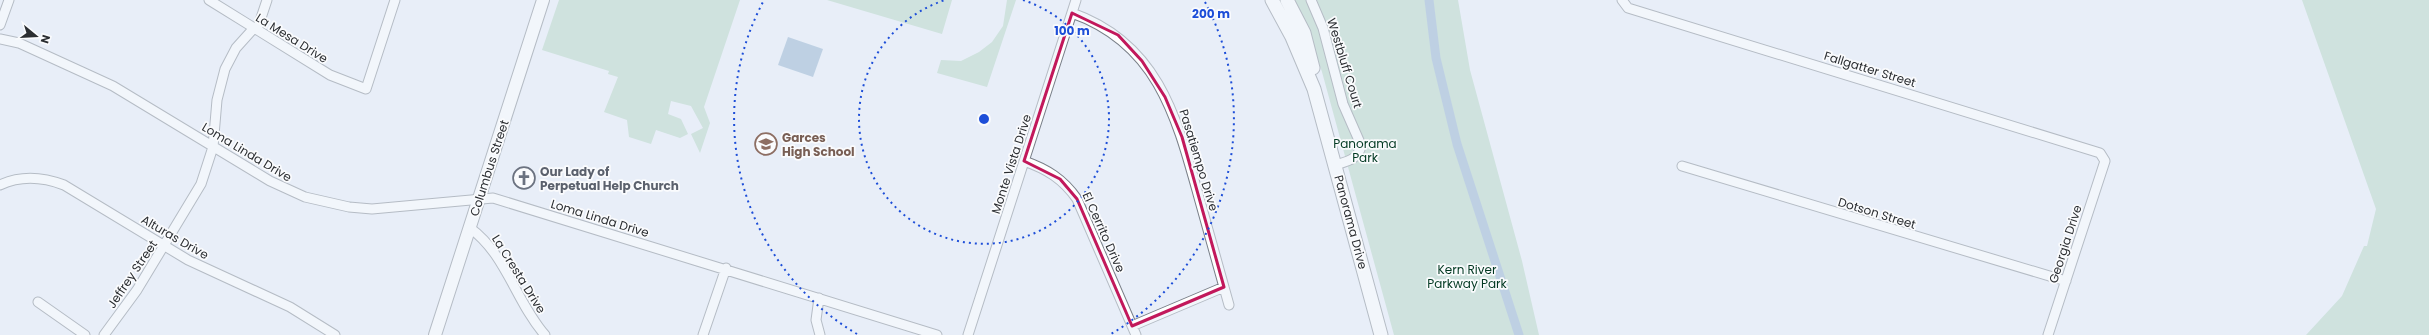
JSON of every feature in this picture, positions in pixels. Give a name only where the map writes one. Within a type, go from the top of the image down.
[{"type":"main road","name":"Columbus Street","points":[[435,335],[543,0]]},
{"type":"main road","name":"Panorama Drive","points":[[1272,0],[1292,37],[1310,78],[1335,161],[1381,335]]},
{"type":"main road","points":[[1287,0],[1304,33],[1335,161]]},
{"type":"street","points":[[0,25],[9,0]]},
{"type":"street","name":"La Mesa Drive","points":[[209,0],[330,75],[366,89],[395,0]]},
{"type":"street","name":"Jeffrey Street","points":[[104,335],[137,290],[165,247],[201,184],[213,146],[217,100],[225,69],[236,48],[256,29],[267,0]]},
{"type":"street","name":"Monte Vista Drive","points":[[968,335],[1076,0]]},
{"type":"street","name":"Westbluff Court","points":[[1311,0],[1323,28],[1343,104],[1361,145],[1357,156],[1353,159],[1335,161]]},
{"type":"street","name":"Fallgatter Street","points":[[1623,2],[1628,8],[2090,149],[2100,153],[2105,161]]},
{"type":"street","name":"Pasatiempo Drive","points":[[1072,13],[1104,26],[1130,46],[1155,79],[1165,97],[1182,137],[1229,305]]},
{"type":"street","name":"Loma Linda Drive","points":[[2,42],[19,43],[113,86],[270,182],[305,197],[326,203],[372,208],[493,198],[726,268],[937,335]]},
{"type":"street","name":"El Cerrito Drive","points":[[1024,161],[1051,172],[1070,188],[1077,199],[1136,335]]},
{"type":"street","name":"Georgia Drive","points":[[2048,335],[2105,161]]},
{"type":"street","name":"Dotson Street","points":[[1682,166],[2066,281]]},
{"type":"street","name":"Alturas Drive","points":[[0,185],[27,178],[51,180],[64,185],[165,247],[210,271],[290,308],[335,335]]},
{"type":"street","name":"La Cresta Drive","points":[[470,228],[481,236],[493,250],[531,317],[545,335]]},
{"type":"street","points":[[704,335],[726,268]]},
{"type":"street","points":[[1132,326],[1224,287]]},
{"type":"street","points":[[818,298],[816,320],[820,335]]},
{"type":"street","points":[[38,302],[85,335]]},
{"type":"highlighted area","points":[[1072,13],[1118,35],[1142,61],[1165,97],[1182,137],[1224,287],[1132,326],[1077,199],[1060,179],[1024,161]]},
{"type":"green space","points":[[559,0],[740,0],[704,107],[710,123],[700,153],[691,134],[703,128],[691,106],[671,101],[668,114],[681,119],[688,134],[680,138],[656,130],[651,144],[629,137],[627,120],[604,112],[618,77],[608,74],[609,71],[542,50]]},
{"type":"green space","points":[[827,0],[952,0],[942,34]]},
{"type":"green space","points":[[1007,0],[1016,0],[987,87],[937,73],[941,60],[961,61],[979,52],[992,42],[1003,26]]},
{"type":"green space","name":"Kern River Parkway Park","points":[[1294,0],[1458,0],[1470,70],[1522,261],[1539,335],[1394,335],[1322,72],[1307,28]]},
{"type":"green space","points":[[2302,0],[2429,0],[2429,335],[2306,335],[2342,296],[2364,246],[2367,246],[2376,209]]},
{"type":"water","points":[[788,37],[823,49],[813,77],[778,65]]},
{"type":"waterway","points":[[1429,0],[1436,58],[1457,144],[1519,335]]},
{"type":"place","name":"Garces High School","points":[[766,144]]},
{"type":"place","name":"Our Lady of Perpetual Help Church","points":[[524,178]]},
{"type":"park label","name":"Panorama Park","points":[[1365,150]]}]
